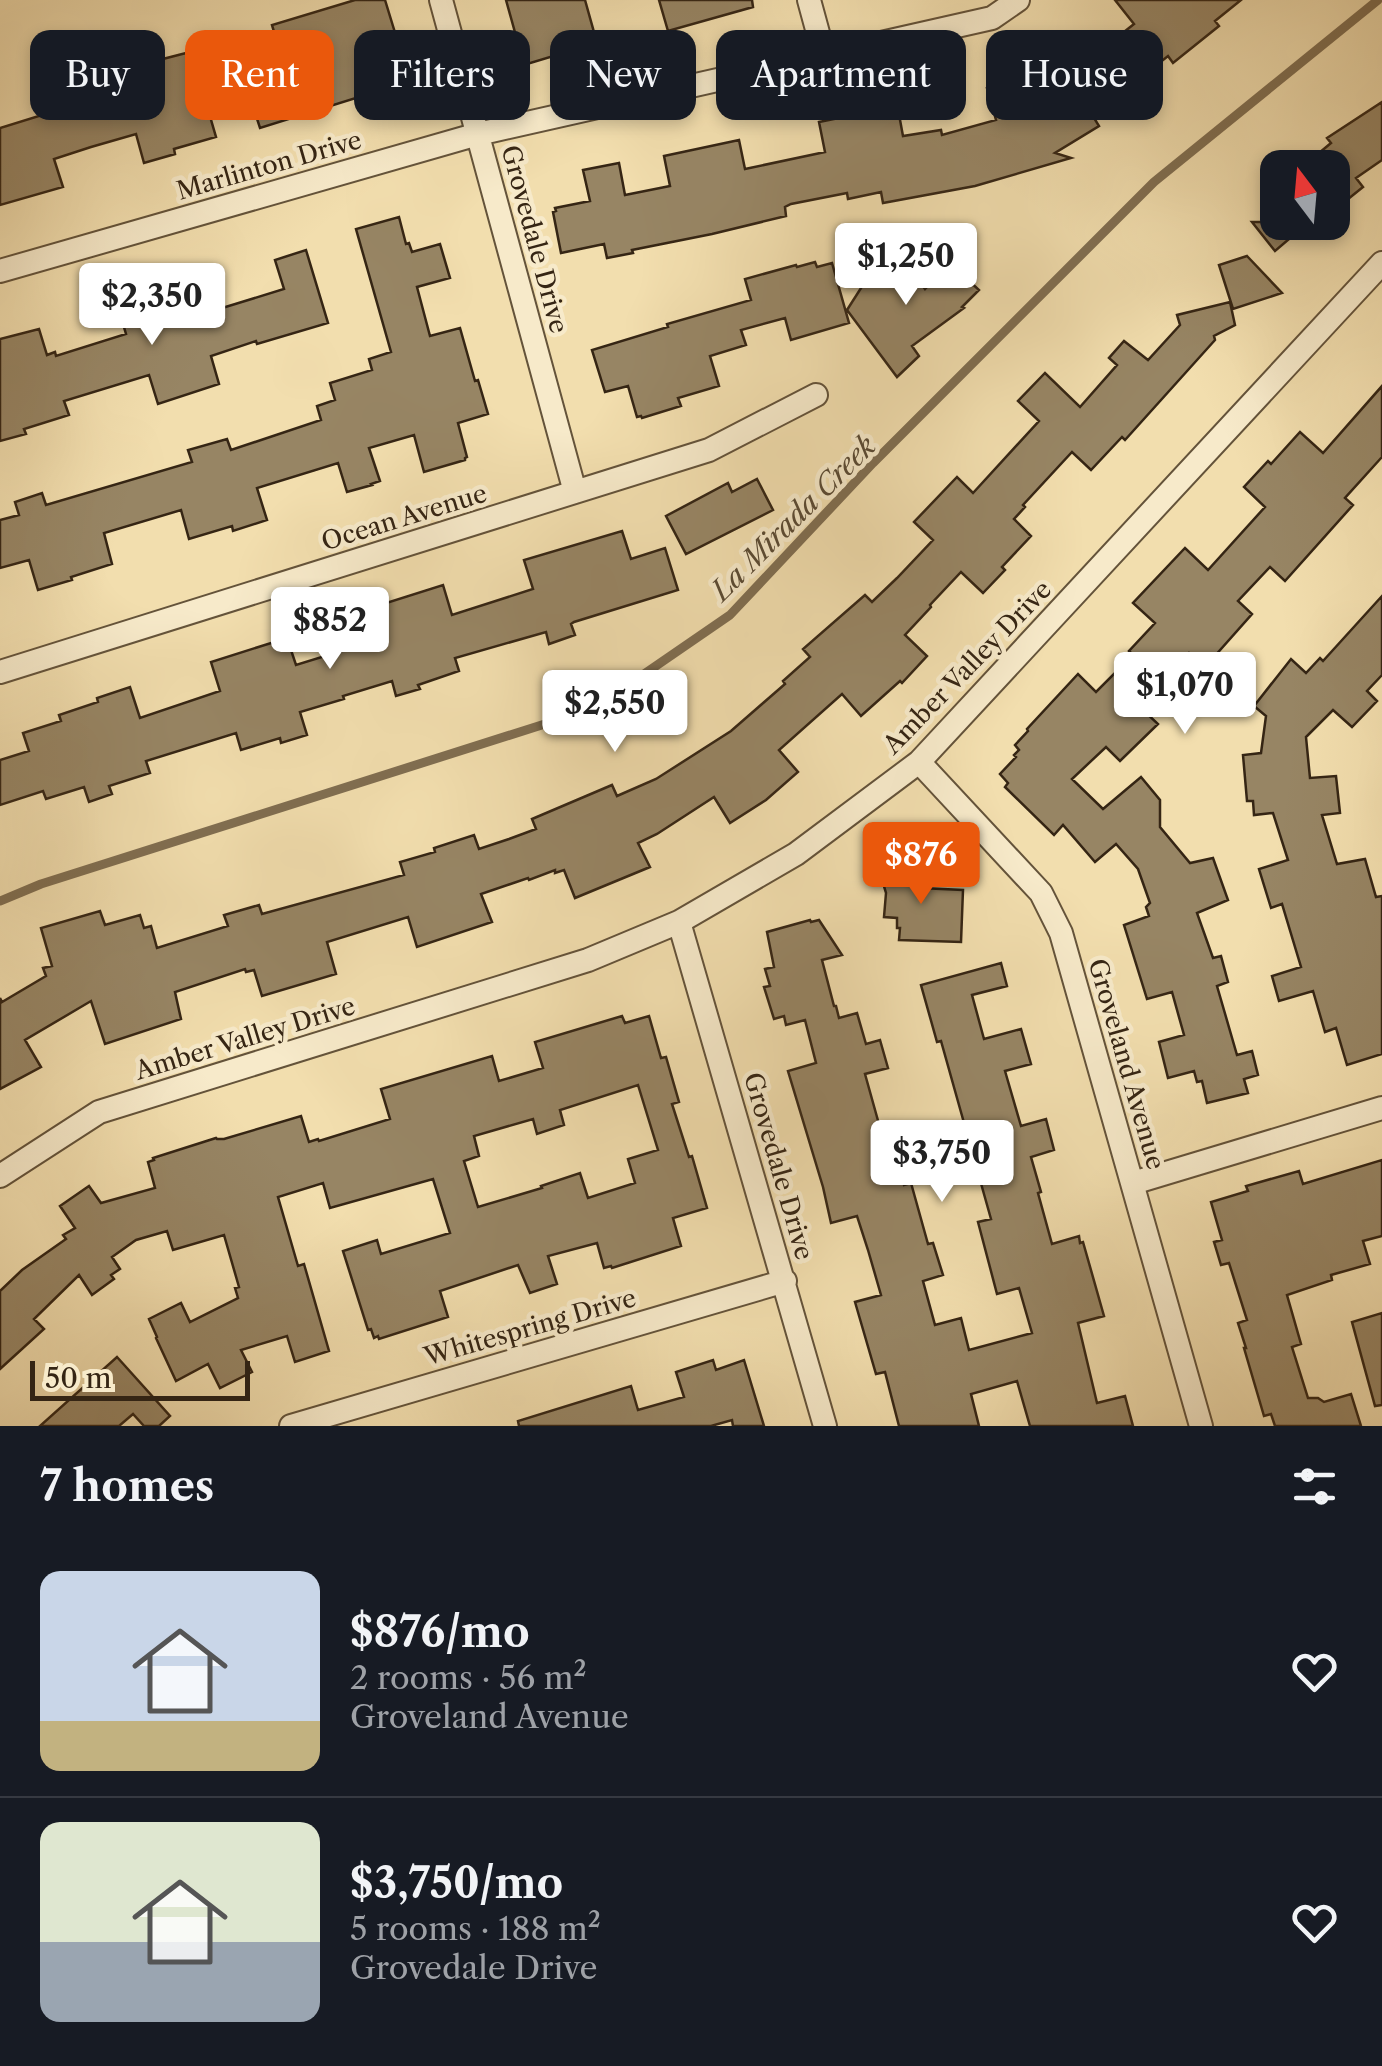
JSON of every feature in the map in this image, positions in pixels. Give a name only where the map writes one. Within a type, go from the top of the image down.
[{"type":"street","name":"Grovedale Drive","points":[[441,0],[575,492]]},
{"type":"street","points":[[809,0],[817,30]]},
{"type":"street","name":"Marlinton Drive","points":[[938,30],[992,18],[1018,0]]},
{"type":"street","name":"Marlinton Drive","points":[[0,271],[478,134],[716,80]]},
{"type":"street","name":"Amber Valley Drive","points":[[0,1176],[98,1112],[588,960],[679,922],[796,854],[919,762],[1382,263]]},
{"type":"street","name":"Ocean Avenue","points":[[0,672],[710,450],[816,395]]},
{"type":"street","name":"Groveland Avenue","points":[[919,762],[1041,893],[1061,932],[1201,1426]]},
{"type":"street","name":"Grovedale Drive","points":[[679,922],[825,1426]]},
{"type":"street","points":[[1132,1183],[1382,1108]]},
{"type":"street","name":"Whitespring Drive","points":[[291,1426],[784,1281]]},
{"type":"building","points":[[355,0],[385,0],[394,30],[354,30],[354,99],[334,105],[334,30],[273,30],[272,25]]},
{"type":"building","points":[[506,0],[585,0],[593,30],[550,30],[550,57],[530,63],[530,30],[514,30]]},
{"type":"building","points":[[659,0],[752,0],[753,7],[668,30]]},
{"type":"building","points":[[1115,0],[1241,0],[1215,21],[1219,26],[1173,63],[1168,56],[1163,60],[1163,30],[1126,30],[1134,24]]},
{"type":"building","points":[[185,53],[185,120],[211,120],[216,137],[144,163],[136,134],[91,147],[54,159],[63,187],[0,205],[0,128],[30,119],[165,120],[165,58]]},
{"type":"building","points":[[1382,102],[1382,160],[1356,178],[1363,187],[1350,197],[1350,150],[1323,150],[1331,143],[1327,138]]},
{"type":"building","points":[[257,120],[286,120],[260,128]]},
{"type":"building","points":[[829,120],[900,120],[903,136],[941,130],[942,135],[996,120],[1095,120],[1099,126],[1055,153],[1071,158],[975,186],[883,203],[881,192],[848,199],[847,193],[791,204],[785,207],[786,216],[632,250],[633,253],[607,258],[604,244],[561,253],[553,212],[555,208],[590,201],[583,170],[619,163],[625,195],[670,186],[664,156],[739,140],[745,169],[825,152],[819,122]]},
{"type":"building","points":[[399,217],[412,252],[440,244],[450,278],[417,287],[430,336],[460,328],[488,414],[458,423],[465,460],[424,472],[414,435],[369,448],[380,481],[372,485],[347,492],[338,463],[257,488],[267,520],[233,531],[232,526],[189,539],[181,510],[104,533],[112,564],[71,577],[72,580],[38,590],[29,560],[0,568],[0,520],[19,515],[15,502],[42,493],[46,505],[192,462],[188,450],[227,439],[231,450],[321,420],[317,406],[335,400],[330,383],[372,370],[369,359],[391,352],[356,229]]},
{"type":"building","points":[[1266,240],[1288,240],[1275,251]]},
{"type":"building","points":[[306,250],[328,323],[211,356],[219,384],[158,404],[149,375],[64,401],[69,415],[0,441],[0,339],[39,329],[47,355],[55,352],[56,356],[126,334],[118,307],[192,283],[206,313],[284,289],[275,260]]},
{"type":"building","points":[[884,252],[898,263],[903,259],[925,289],[950,263],[979,290],[964,308],[912,346],[919,356],[897,377],[847,310]]},
{"type":"building","points":[[1247,256],[1282,293],[1233,309],[1219,265]]},
{"type":"building","points":[[815,262],[817,267],[832,263],[849,323],[791,340],[785,318],[741,330],[746,345],[710,356],[719,386],[678,398],[681,406],[642,418],[637,417],[628,386],[605,392],[592,350],[751,300],[745,279]]},
{"type":"building","points":[[1230,302],[1235,325],[1214,336],[1215,340],[1125,440],[1122,437],[1091,470],[1072,452],[1023,505],[1014,519],[1031,536],[983,593],[961,572],[930,605],[905,635],[927,656],[902,683],[861,716],[842,694],[779,750],[798,772],[766,800],[730,823],[714,797],[638,843],[650,867],[575,898],[564,870],[528,878],[481,894],[492,922],[417,947],[408,917],[327,942],[336,974],[262,996],[254,970],[245,969],[175,992],[181,1019],[105,1044],[91,1001],[25,1040],[41,1067],[0,1089],[0,998],[2,1002],[46,976],[43,968],[52,966],[41,928],[100,911],[105,925],[140,915],[144,928],[151,926],[157,948],[228,926],[224,915],[259,905],[262,914],[404,875],[400,862],[435,852],[434,848],[474,835],[479,849],[536,829],[532,819],[612,785],[617,796],[656,779],[731,731],[810,657],[803,649],[865,595],[872,602],[897,578],[933,540],[914,522],[957,477],[973,493],[1039,421],[1018,401],[1045,373],[1080,407],[1117,365],[1109,358],[1124,341],[1148,360],[1180,325],[1177,315]]},
{"type":"building","points":[[1382,386],[1382,457],[1345,498],[1353,505],[1285,581],[1270,567],[1238,601],[1252,614],[1205,667],[1189,653],[1150,696],[1154,700],[1144,711],[1158,724],[1120,761],[1106,747],[1072,779],[1103,809],[1141,777],[1160,800],[1160,827],[1190,863],[1213,858],[1228,900],[1197,913],[1213,958],[1221,956],[1228,982],[1217,986],[1237,1055],[1252,1051],[1258,1075],[1244,1079],[1248,1093],[1207,1103],[1202,1081],[1197,1082],[1194,1071],[1168,1078],[1159,1042],[1184,1035],[1172,992],[1147,999],[1124,925],[1149,916],[1146,907],[1150,903],[1138,869],[1116,844],[1095,862],[1063,825],[1054,835],[1005,787],[1008,783],[1000,774],[1016,757],[1019,750],[1015,745],[1027,729],[1078,674],[1096,692],[1133,655],[1129,651],[1155,623],[1133,603],[1185,548],[1208,570],[1265,507],[1244,487],[1268,461],[1271,464],[1300,432],[1323,453]]},
{"type":"building","points":[[757,479],[773,510],[686,554],[666,516],[728,483],[732,492]]},
{"type":"building","points":[[622,531],[631,559],[665,548],[678,590],[574,622],[571,624],[575,635],[549,644],[546,632],[455,658],[459,671],[418,685],[420,689],[396,696],[392,681],[300,712],[307,735],[281,743],[280,738],[241,750],[236,733],[146,761],[150,773],[109,786],[112,794],[89,802],[84,787],[46,799],[43,791],[0,805],[0,760],[29,751],[23,733],[61,721],[59,715],[98,702],[97,698],[130,687],[140,718],[220,691],[211,662],[287,638],[296,665],[374,641],[364,610],[443,585],[452,615],[533,589],[524,560]]},
{"type":"building","points":[[1382,596],[1382,675],[1367,691],[1377,701],[1352,727],[1333,710],[1306,737],[1310,778],[1336,776],[1340,813],[1322,815],[1337,864],[1365,859],[1376,897],[1382,896],[1382,1054],[1347,1065],[1336,1028],[1325,1032],[1313,991],[1279,1001],[1272,976],[1301,967],[1282,904],[1271,908],[1259,869],[1288,860],[1273,813],[1254,815],[1253,801],[1247,801],[1243,755],[1261,753],[1266,716],[1254,706],[1291,659],[1306,673],[1320,658],[1323,661]]},
{"type":"building","points":[[913,860],[921,888],[963,890],[961,942],[899,940],[897,918],[884,917],[886,893],[879,870]]},
{"type":"building","points":[[819,920],[842,955],[822,960],[839,1018],[857,1013],[866,1044],[880,1040],[888,1068],[865,1074],[894,1178],[901,1176],[904,1185],[911,1183],[928,1244],[933,1243],[943,1275],[923,1281],[935,1325],[961,1318],[969,1350],[1032,1333],[1019,1288],[997,1294],[978,1222],[991,1219],[941,1041],[937,1042],[921,985],[1001,963],[1007,986],[972,995],[984,1039],[1021,1029],[1031,1064],[1005,1071],[1021,1126],[1046,1119],[1054,1150],[1031,1157],[1052,1244],[1079,1236],[1080,1243],[1083,1242],[1104,1316],[1078,1323],[1097,1403],[1125,1396],[1133,1426],[1030,1426],[1017,1381],[971,1394],[979,1426],[899,1426],[885,1372],[876,1374],[855,1302],[881,1295],[868,1250],[857,1216],[831,1223],[788,1071],[816,1063],[805,1020],[786,1025],[784,1016],[774,1019],[764,987],[770,986],[765,969],[774,967],[767,932]]},
{"type":"building","points":[[622,1016],[625,1023],[649,1016],[661,1058],[666,1057],[679,1102],[672,1104],[707,1208],[673,1218],[681,1246],[612,1268],[604,1268],[597,1243],[548,1256],[557,1284],[530,1293],[518,1265],[440,1291],[448,1317],[379,1339],[368,1330],[343,1251],[377,1240],[381,1254],[450,1233],[433,1179],[330,1208],[323,1183],[278,1197],[298,1266],[304,1264],[329,1351],[295,1362],[287,1336],[241,1350],[252,1372],[220,1388],[208,1364],[176,1381],[149,1319],[181,1303],[190,1322],[238,1298],[235,1288],[239,1287],[224,1235],[173,1250],[167,1231],[136,1240],[112,1257],[120,1269],[111,1275],[114,1279],[92,1295],[79,1275],[34,1319],[44,1329],[0,1369],[0,1291],[66,1239],[63,1235],[75,1228],[60,1206],[89,1186],[101,1203],[155,1188],[148,1162],[153,1158],[301,1116],[309,1142],[390,1119],[381,1089],[492,1056],[499,1081],[543,1068],[535,1042]],"holes":[[[638,1085],[658,1150],[628,1159],[635,1183],[588,1198],[580,1173],[478,1207],[464,1161],[479,1156],[474,1136],[533,1119],[537,1134],[564,1125],[560,1110]]]},
{"type":"building","points":[[1382,1160],[1382,1236],[1363,1241],[1370,1264],[1331,1275],[1332,1280],[1287,1295],[1301,1344],[1292,1347],[1308,1398],[1324,1402],[1351,1394],[1361,1426],[1275,1426],[1271,1414],[1264,1416],[1244,1348],[1238,1323],[1247,1320],[1229,1263],[1221,1265],[1214,1242],[1222,1240],[1211,1202],[1248,1191],[1246,1186],[1299,1171],[1303,1184]]},
{"type":"building","points":[[1382,1313],[1382,1405],[1375,1406],[1352,1322]]},
{"type":"building","points":[[117,1357],[170,1416],[159,1426],[144,1426],[133,1414],[119,1426],[40,1426]]},
{"type":"building","points":[[713,1360],[716,1370],[744,1360],[764,1426],[733,1426],[732,1420],[711,1426],[519,1426],[518,1421],[631,1386],[638,1410],[684,1397],[676,1372]]},
{"type":"waterway","name":"La Mirada Creek","points":[[0,901],[41,884],[548,723],[634,681],[730,615],[873,463],[1154,182],[1378,0]]}]
